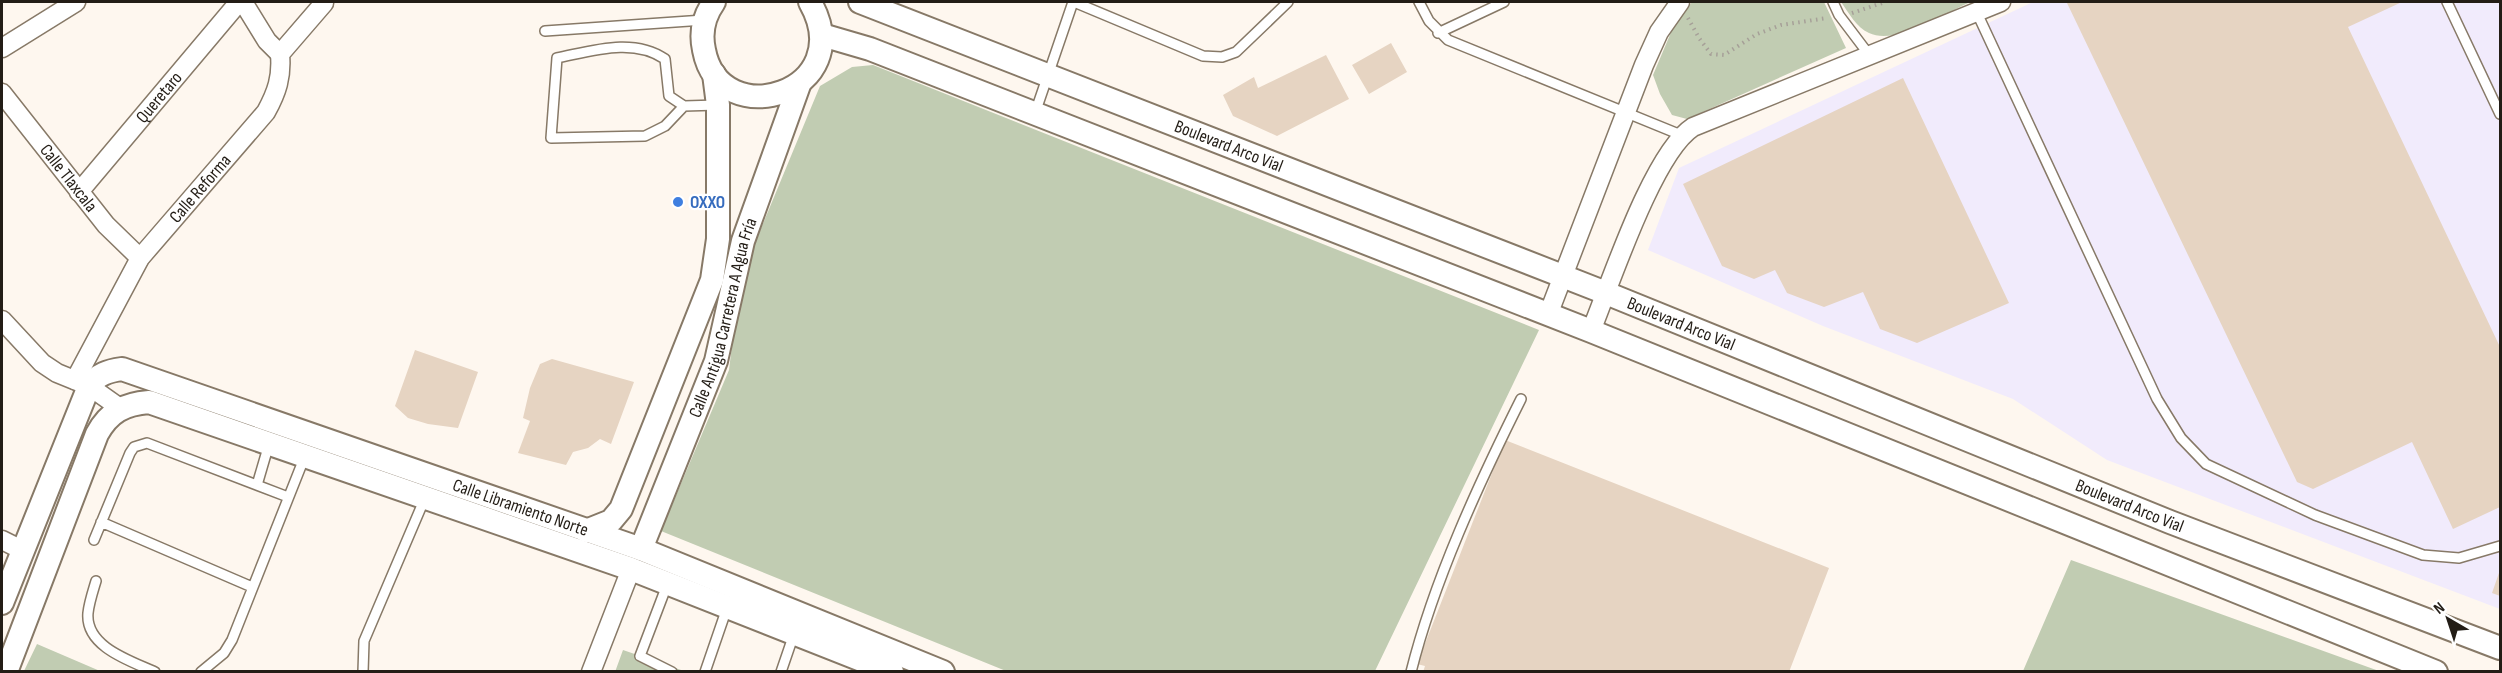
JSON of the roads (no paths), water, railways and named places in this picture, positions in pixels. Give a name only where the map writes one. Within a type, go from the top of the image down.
[{"type":"street","points":[[2,48],[76,2]]},
{"type":"street","points":[[241,2],[267,41],[280,54],[324,3]]},
{"type":"street","name":"Queretaro","points":[[79,192],[241,2]]},
{"type":"street","points":[[810,2],[819,16],[822,35],[870,49],[1591,331],[2436,672]]},
{"type":"street","name":"Boulevard Arco Vial","points":[[862,2],[1606,293],[2170,522],[2500,648]]},
{"type":"street","points":[[1548,315],[1561,276],[1659,32],[1680,2]]},
{"type":"street","points":[[1591,331],[1648,192],[1667,155],[1681,135],[1693,127],[2001,2]]},
{"type":"street","name":"Calle Antigua Carretera A Agua Fría","points":[[710,7],[703,48],[714,74],[718,105],[718,239],[712,280]]},
{"type":"street","name":"Calle Antigua Carretera A Agua Fría","points":[[641,549],[716,361],[743,241],[799,85],[812,71],[820,54],[822,35]]},
{"type":"street","name":"Calle Reforma","points":[[2,603],[12,545],[140,258],[266,112],[279,82],[280,54]]},
{"type":"street","points":[[714,74],[728,87],[745,95],[764,97],[782,93],[799,85]]},
{"type":"street","name":"Calle Tlaxcala","points":[[2,93],[106,225],[140,258]]},
{"type":"street","points":[[591,672],[641,549],[712,339],[712,280]]},
{"type":"street","points":[[586,531],[611,521],[621,509],[712,280]]},
{"type":"street","points":[[2,320],[42,363],[86,382],[120,408],[105,419],[97,434],[6,672]]},
{"type":"street","name":"Calle Libramiento Norte","points":[[86,382],[108,371],[122,369],[140,373],[641,549],[898,666]]},
{"type":"street","name":"Calle Libramiento Norte","points":[[120,408],[149,402],[631,569],[794,633],[898,666],[944,672]]},
{"type":"street","points":[[2157,558],[2170,522]]},
{"type":"lane","points":[[1035,113],[1074,2],[1203,56],[1222,57],[1236,52],[1288,2]]},
{"type":"lane","points":[[1419,2],[1438,33],[1460,46],[1627,111],[1681,135]]},
{"type":"lane","points":[[1438,33],[1503,2]]},
{"type":"lane","points":[[1833,2],[1839,15],[1870,56]]},
{"type":"lane","points":[[2447,2],[2500,114]]},
{"type":"lane","points":[[545,31],[710,7]]},
{"type":"lane","points":[[1977,13],[2157,399],[2181,438],[2206,464],[2315,515],[2423,555],[2459,558],[2500,546]]},
{"type":"lane","points":[[684,106],[665,126],[645,136],[551,138],[557,58],[617,46],[653,51],[665,59],[669,96],[684,106],[718,105]]},
{"type":"lane","points":[[1411,672],[1419,640],[1438,589],[1494,453],[1521,399]]},
{"type":"lane","points":[[94,540],[130,453],[141,444],[147,443],[288,497]]},
{"type":"lane","points":[[257,485],[268,444]]},
{"type":"lane","points":[[201,672],[224,653],[304,456]]},
{"type":"lane","points":[[363,672],[364,641],[425,498]]},
{"type":"lane","points":[[101,522],[252,587]]},
{"type":"lane","points":[[96,581],[87,616],[96,638],[110,652],[156,672]]},
{"type":"lane","points":[[667,585],[640,656],[672,672]]},
{"type":"lane","points":[[705,672],[727,608]]},
{"type":"lane","points":[[781,672],[794,633]]},
{"type":"place","name":"OXXO","points":[[678,202]]}]
